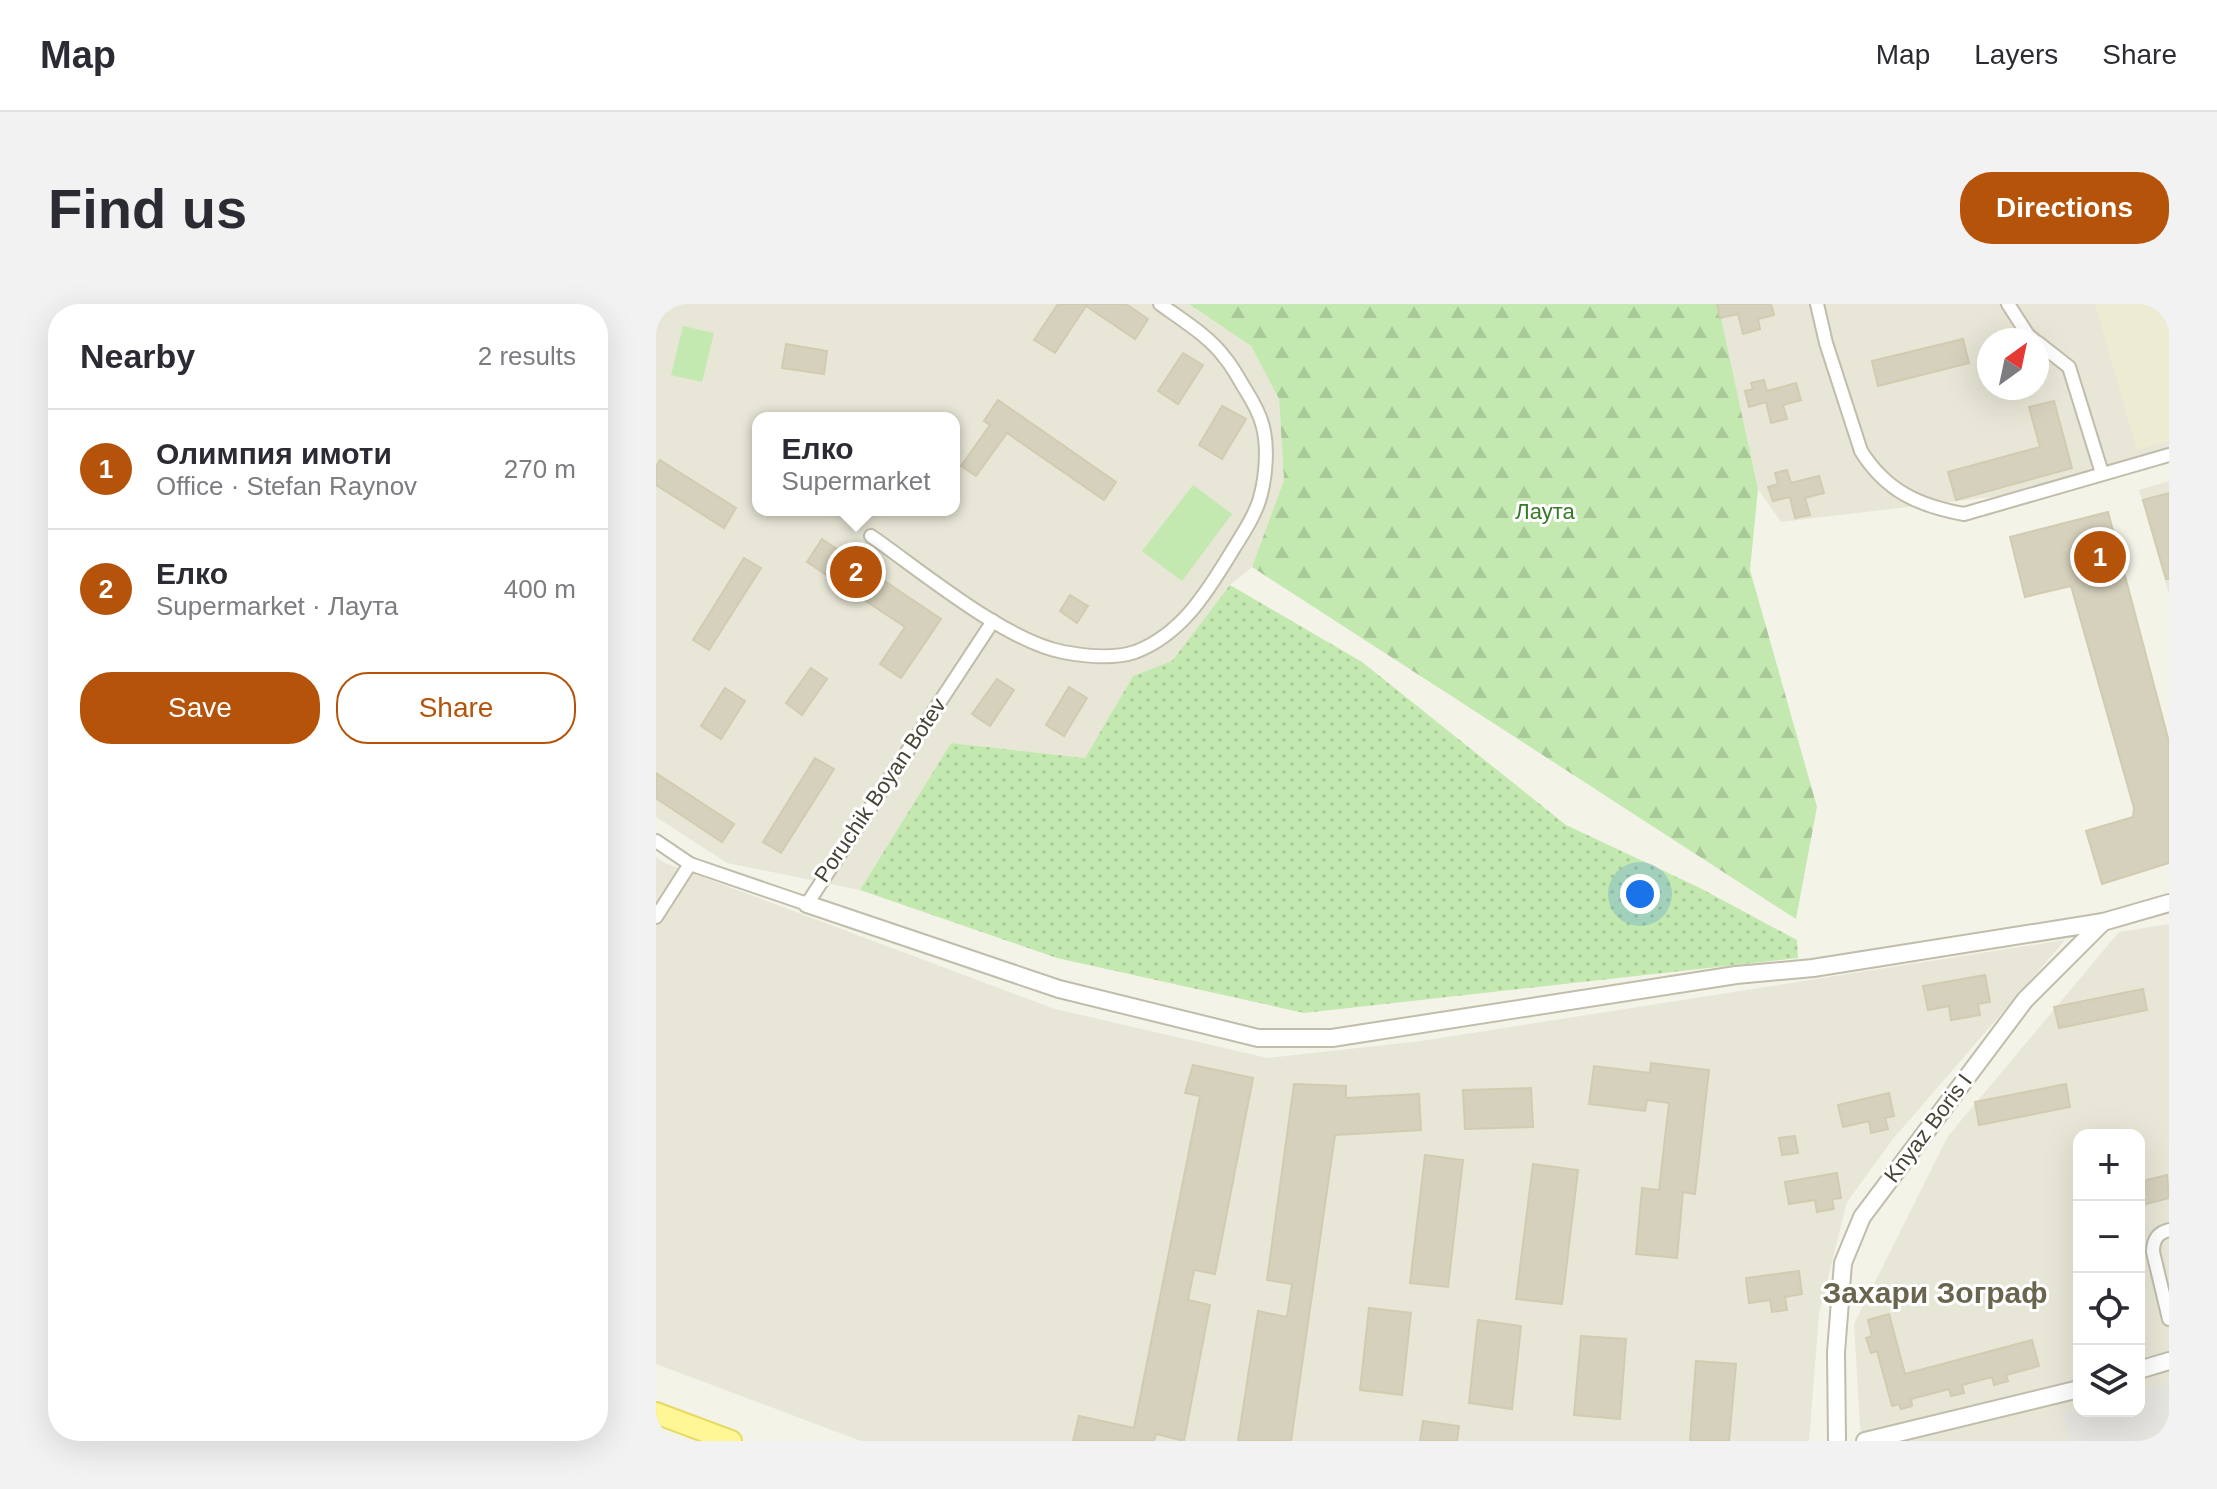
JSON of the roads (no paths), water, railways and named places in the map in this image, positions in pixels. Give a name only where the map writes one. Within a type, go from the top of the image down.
[{"type":"main road","points":[[656,1413],[731,1441]]},
{"type":"street","points":[[871,536],[993,621],[1026,639],[1060,651],[1097,656],[1132,653],[1172,630],[1209,589],[1242,536],[1261,496],[1265,465],[1263,427],[1250,397],[1225,356],[1160,304]]},
{"type":"street","points":[[1817,304],[1826,343],[1861,451],[1903,496],[1939,510],[1964,514],[2169,455]]},
{"type":"street","points":[[2008,304],[2023,328]]},
{"type":"street","points":[[2049,351],[2069,367],[2102,473]]},
{"type":"street","name":"Poruchik Boyan Botev","points":[[656,841],[690,864],[807,904],[993,621]]},
{"type":"street","points":[[656,917],[690,864]]},
{"type":"street","name":"Knyaz Boris I","points":[[1837,1441],[1836,1352],[1843,1263],[1862,1217],[2025,1000],[2103,922],[2169,903]]},
{"type":"street","points":[[807,904],[1059,989],[1258,1038],[1332,1038],[2103,922]]},
{"type":"street","points":[[2169,1230],[2160,1232],[2153,1242],[2153,1252],[2169,1319]]},
{"type":"street","points":[[2145,1368],[2169,1361]]},
{"type":"street","points":[[1865,1441],[2073,1390]]},
{"type":"place","name":"Олимпия имоти","points":[[2100,557]]},
{"type":"place","name":"Елко","points":[[856,572]]},
{"type":"district","name":"Захари Зограф","points":[[1935,1292]]},
{"type":"park label","name":"Лаута","points":[[1545,511]]}]
